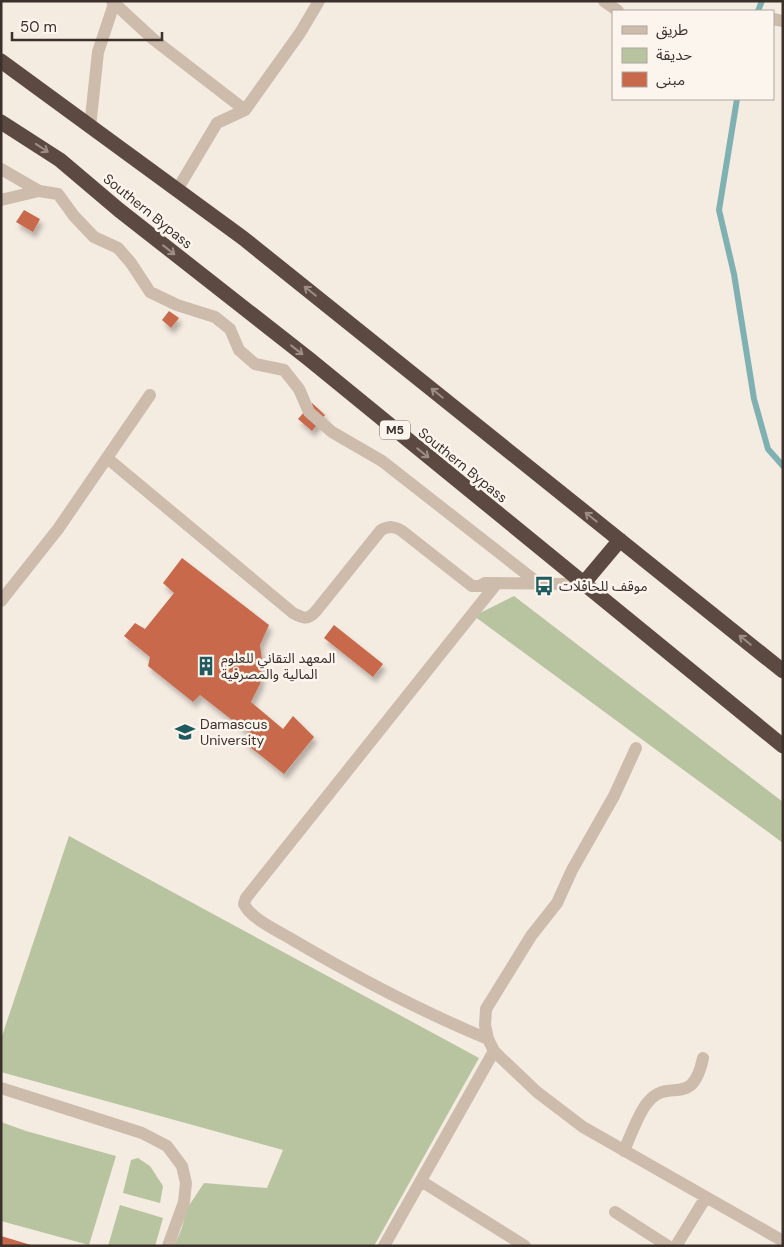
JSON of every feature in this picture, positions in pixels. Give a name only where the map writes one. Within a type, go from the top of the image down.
[{"type":"highway","points":[[1,61],[243,238],[783,671]]},
{"type":"highway","name":"Southern Bypass","points":[[1,122],[60,160],[119,210],[309,359],[783,746]]},
{"type":"highway","points":[[583,584],[620,540]]},
{"type":"street","points":[[176,190],[217,123],[245,110],[300,33],[319,1]]},
{"type":"street","points":[[604,1],[617,10]]},
{"type":"street","points":[[90,127],[98,52],[113,2],[153,39],[245,110]]},
{"type":"street","points":[[1,170],[39,191],[58,194],[74,216],[94,237],[118,248],[150,292],[177,305],[215,317],[230,329],[239,350],[255,364],[284,370],[299,389],[309,412],[332,432],[382,461],[538,583]]},
{"type":"street","points":[[1,200],[39,191]]},
{"type":"street","points":[[1,601],[58,529],[150,395]]},
{"type":"street","points":[[107,458],[293,613],[303,618],[310,617],[316,612],[381,530],[388,527],[396,527],[402,531],[472,586],[480,586],[485,583],[583,584]]},
{"type":"street","points":[[488,1039],[438,1018],[333,964],[254,916],[246,909],[244,904],[246,898],[497,583]]},
{"type":"street","points":[[636,748],[614,796],[572,870],[557,903],[532,936],[490,1002],[485,1017],[488,1039],[494,1051],[537,1092],[584,1127],[783,1241]]},
{"type":"street","points":[[384,1246],[494,1051]]},
{"type":"street","points":[[624,1151],[647,1102],[657,1095],[687,1088],[700,1073],[703,1058]]},
{"type":"street","points":[[1,1088],[142,1133],[167,1146],[182,1166],[186,1183],[184,1202],[168,1246]]},
{"type":"street","points":[[421,1181],[525,1246]]},
{"type":"street","points":[[676,1246],[706,1197]]},
{"type":"street","points":[[615,1212],[668,1246]]},
{"type":"green space","points":[[514,596],[783,802],[783,843],[474,616]]},
{"type":"green space","points":[[69,836],[479,1058],[374,1246],[174,1246],[182,1228],[186,1210],[204,1183],[267,1188],[283,1150],[1,1072],[1,1039]]},
{"type":"green space","points":[[1,1122],[26,1131],[116,1156],[89,1245],[1,1221]]},
{"type":"green space","points":[[138,1158],[150,1166],[163,1186],[160,1203],[123,1193],[131,1160]]},
{"type":"green space","points":[[120,1205],[163,1218],[155,1246],[108,1246]]},
{"type":"building","points":[[24,210],[40,219],[33,232],[16,222]]},
{"type":"building","points":[[169,311],[179,318],[171,328],[162,320]]},
{"type":"building","points":[[312,403],[325,415],[312,431],[298,419]]},
{"type":"building","name":"المعهد التقاني للعلوم المالية والمصرفية","points":[[182,558],[269,625],[260,645],[263,667],[260,684],[251,702],[283,729],[293,716],[314,737],[284,774],[245,743],[250,734],[200,695],[193,702],[148,666],[150,657],[124,636],[135,623],[145,629],[174,593],[163,583]]},
{"type":"building","points":[[334,625],[383,664],[373,677],[324,638]]},
{"type":"building","points":[[1,1236],[31,1245],[31,1246],[1,1246]]},
{"type":"waterway","points":[[758,10],[762,1]]},
{"type":"waterway","points":[[737,100],[719,210],[734,274],[754,399],[768,449],[783,466]]},
{"type":"place","name":"موقف للحافلات","points":[[544,586]]},
{"type":"place","name":"المعهد التقاني للعلوم المالية والمصرفية","points":[[206,666]]},
{"type":"place","name":"Damascus University","points":[[185,732]]}]
